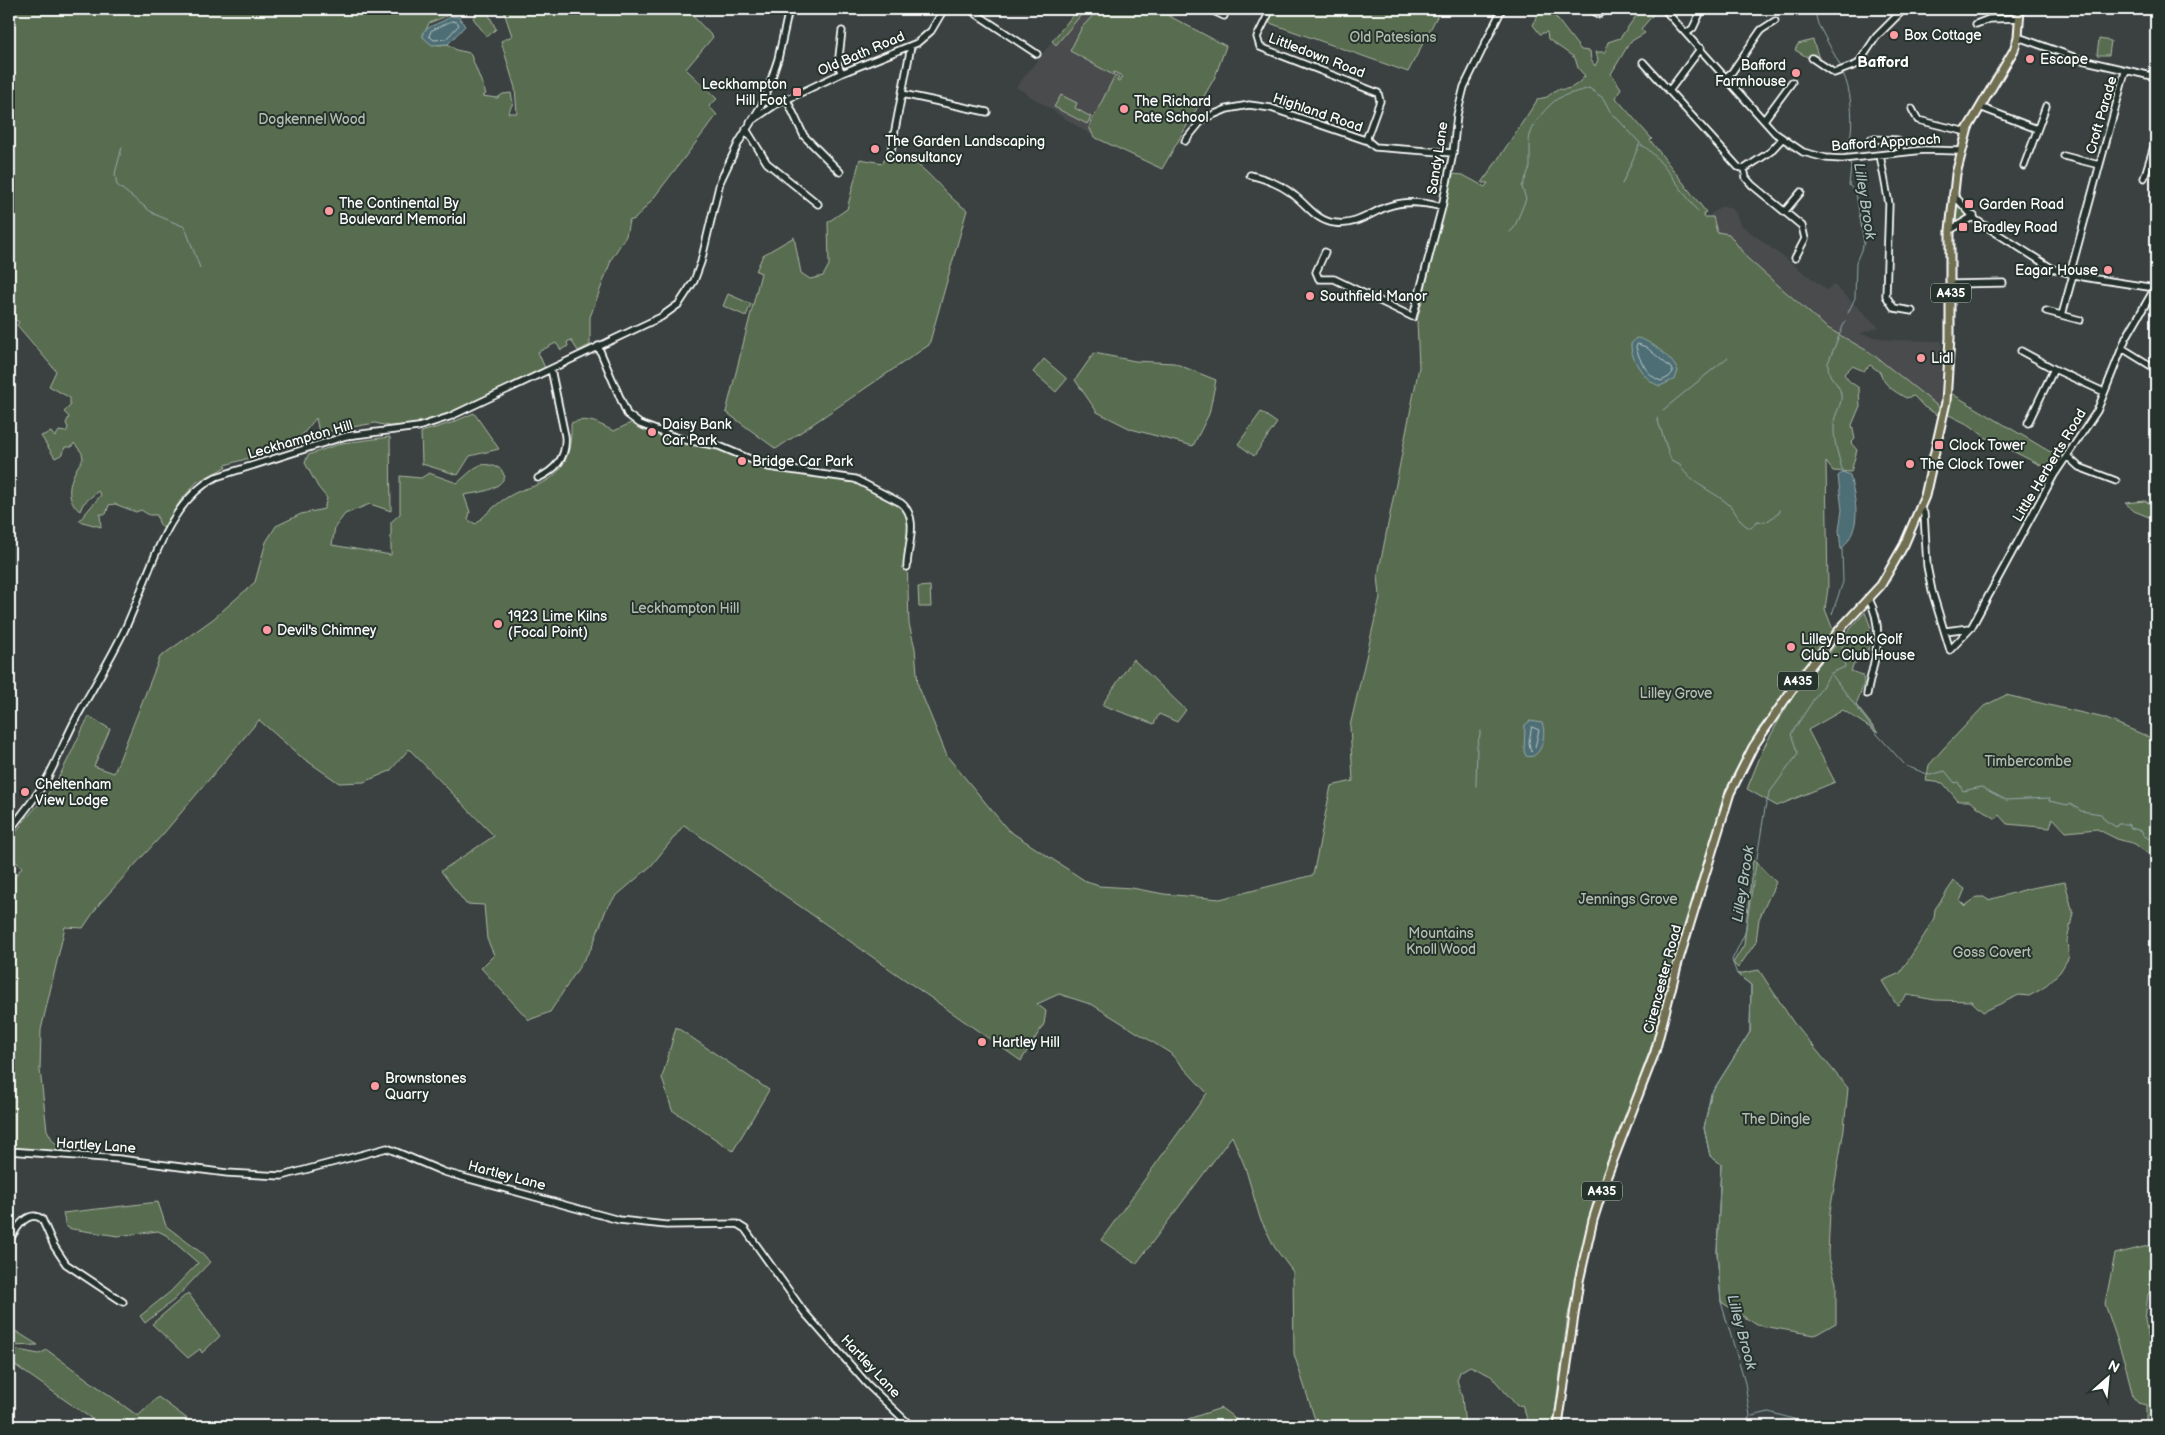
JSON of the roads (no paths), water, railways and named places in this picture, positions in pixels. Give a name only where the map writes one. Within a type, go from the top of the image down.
[{"type":"main road","name":"Cirencester Road","points":[[1558,1426],[1574,1310],[1590,1229],[1607,1176],[1655,1052],[1677,966],[1730,793],[1753,747],[1790,691],[1841,628],[1881,585],[1896,560],[1920,508],[1945,411],[1951,284],[1950,230],[1962,151],[1967,132],[1980,107],[2009,61],[2018,37],[2020,9]]},
{"type":"street","name":"Leckhampton Hill","points":[[9,831],[44,783],[130,619],[169,526],[182,506],[197,489],[216,477],[346,436],[418,428],[432,424],[666,314],[688,294],[701,262],[720,182],[746,129],[764,101],[778,59],[789,9]]},
{"type":"street","name":"Old Bath Road","points":[[750,122],[775,105],[842,73],[911,46],[931,31],[944,9]]},
{"type":"street","points":[[969,9],[1037,54]]},
{"type":"street","points":[[1209,9],[1224,16]]},
{"type":"street","name":"Littledown Road","points":[[1272,9],[1258,34],[1257,42],[1262,48],[1378,93],[1380,101],[1368,141]]},
{"type":"street","name":"Sandy Lane","points":[[1325,252],[1316,272],[1319,279],[1334,279],[1413,317],[1442,207],[1453,153],[1457,115],[1464,87],[1502,9]]},
{"type":"street","points":[[1590,9],[1599,14],[1607,9]]},
{"type":"street","name":"Bafford Approach","points":[[1664,9],[1688,33],[1782,139],[1811,154],[1842,159],[1901,152],[1962,151]]},
{"type":"street","points":[[1688,33],[1693,28],[1702,9]]},
{"type":"street","points":[[1812,58],[1834,73],[1858,64],[1876,37],[1904,9]]},
{"type":"street","points":[[1976,24],[1989,19],[2020,18]]},
{"type":"street","points":[[1726,77],[1732,72],[1761,30],[1775,21]]},
{"type":"street","points":[[842,31],[838,65],[842,73]]},
{"type":"street","points":[[2018,37],[2082,60],[2125,72],[2156,77]]},
{"type":"street","points":[[891,151],[911,46]]},
{"type":"street","points":[[1670,91],[1701,48]]},
{"type":"street","points":[[1643,62],[1732,163],[1744,169]]},
{"type":"street","points":[[2062,316],[2099,165],[2125,72]]},
{"type":"street","points":[[1764,120],[1792,82]]},
{"type":"street","points":[[902,94],[987,112]]},
{"type":"street","points":[[787,100],[804,136],[840,172]]},
{"type":"street","points":[[764,101],[775,105]]},
{"type":"street","name":"Highland Road","points":[[1184,141],[1203,119],[1227,109],[1249,105],[1271,108],[1368,141],[1374,147],[1453,153]]},
{"type":"street","points":[[2024,166],[2046,106]]},
{"type":"street","points":[[1980,107],[2037,129]]},
{"type":"street","points":[[1912,109],[1918,120],[1967,132]]},
{"type":"street","points":[[746,129],[767,163],[818,204]]},
{"type":"street","points":[[1744,169],[1770,152],[1782,139]]},
{"type":"street","points":[[1872,140],[1897,140],[1901,152]]},
{"type":"street","points":[[2144,178],[2156,140]]},
{"type":"street","points":[[1880,155],[1889,204],[1886,296],[1894,308],[1912,311]]},
{"type":"street","points":[[2064,156],[2099,165]]},
{"type":"street","points":[[1744,169],[1746,178],[1752,185],[1802,226],[1805,239],[1795,258]]},
{"type":"street","points":[[1250,175],[1284,188],[1317,216],[1334,223],[1355,222],[1399,204],[1421,202],[1442,207]]},
{"type":"street","points":[[1785,211],[1801,192]]},
{"type":"street","points":[[1954,194],[1974,216],[2046,266],[2072,275],[2156,287]]},
{"type":"street","points":[[1950,230],[1974,216]]},
{"type":"street","points":[[1951,284],[2003,283]]},
{"type":"street","name":"Little Herberts Road","points":[[1945,631],[1950,650],[1971,628],[2054,476],[2097,411],[2122,348],[2156,287]]},
{"type":"street","points":[[2046,311],[2080,320]]},
{"type":"street","points":[[598,346],[628,414],[640,424],[680,439],[719,446],[769,467],[855,479],[901,504],[907,509],[912,520],[907,567]]},
{"type":"street","points":[[2122,348],[2156,369]]},
{"type":"street","points":[[2021,351],[2054,369],[2104,392]]},
{"type":"street","points":[[538,478],[556,466],[566,447],[566,436],[551,369]]},
{"type":"street","points":[[2028,423],[2054,369]]},
{"type":"street","points":[[2067,456],[2079,467],[2116,481]]},
{"type":"street","points":[[1920,508],[1924,513],[1926,557],[1932,591],[1945,631],[1971,628]]},
{"type":"street","points":[[1867,694],[1879,630],[1877,614],[1869,599]]},
{"type":"street","name":"Hartley Lane","points":[[9,1152],[110,1158],[226,1173],[282,1176],[387,1148],[444,1172],[619,1220],[666,1225],[737,1224],[745,1230],[804,1312],[854,1370],[912,1426]]},
{"type":"street","points":[[9,1241],[18,1225],[33,1216],[42,1219],[54,1246],[66,1264],[123,1302]]},
{"type":"water","points":[[451,16],[459,17],[465,26],[448,44],[432,45],[423,37],[423,32],[426,29]]},
{"type":"water","points":[[1636,338],[1648,342],[1666,356],[1678,371],[1675,379],[1660,386],[1644,375],[1636,363],[1631,350],[1631,344]]},
{"type":"water","points":[[1843,472],[1850,475],[1856,514],[1853,532],[1841,550],[1839,530],[1842,510],[1838,476]]},
{"type":"water","points":[[1530,721],[1542,723],[1544,734],[1539,751],[1531,756],[1526,756],[1524,751],[1525,725]]},
{"type":"waterway","name":"Lilley Brook","points":[[1814,9],[1818,24],[1841,67]]},
{"type":"waterway","name":"Lilley Brook","points":[[1843,73],[1850,95],[1852,118],[1847,148],[1848,157]]},
{"type":"waterway","points":[[1529,143],[1535,124],[1554,101],[1562,96],[1589,88],[1603,98],[1610,111],[1640,143],[1622,184]]},
{"type":"waterway","points":[[1510,232],[1514,228],[1526,199],[1522,187],[1530,167],[1530,145]]},
{"type":"waterway","points":[[1641,145],[1654,154],[1698,212]]},
{"type":"waterway","points":[[122,147],[115,174],[117,185],[154,214],[185,227],[200,268]]},
{"type":"waterway","name":"Lilley Brook","points":[[1848,313],[1855,298],[1856,262],[1864,243],[1856,193],[1849,185],[1851,167],[1849,161]]},
{"type":"waterway","name":"Lilley Brook","points":[[1843,473],[1834,437],[1834,420],[1841,402],[1841,394],[1829,373],[1828,363],[1845,321]]},
{"type":"waterway","points":[[1663,410],[1728,357]]},
{"type":"waterway","points":[[1657,418],[1671,460],[1680,464],[1694,481],[1727,503],[1744,524],[1751,528],[1757,521],[1766,522],[1779,513],[1780,510]]},
{"type":"waterway","name":"Lilley Brook","points":[[1832,614],[1843,582],[1842,549]]},
{"type":"waterway","name":"Lilley Brook","points":[[1744,1426],[1750,1416],[1745,1383],[1721,1302],[1717,1252],[1721,1164],[1710,1156],[1704,1128],[1711,1094],[1750,1032],[1751,985],[1737,974],[1732,960],[1745,933],[1765,808],[1770,792],[1798,754],[1791,734],[1831,673],[1845,667],[1842,645]]},
{"type":"waterway","points":[[9,653],[15,657]]},
{"type":"waterway","points":[[1832,675],[1876,733],[1906,766],[1930,775],[1945,771],[1955,783],[1958,782],[1963,791],[1981,787],[2006,800],[2050,798],[2049,801],[2068,805],[2070,803],[2081,811],[2101,814],[2105,820],[2116,827],[2118,824],[2128,824],[2131,828],[2142,831],[2143,835],[2156,843]]},
{"type":"waterway","points":[[1476,786],[1477,746],[1481,731]]},
{"type":"waterway","points":[[1752,1416],[1769,1412],[1818,1426]]},
{"type":"place","name":"Box Cottage","points":[[1894,35]]},
{"type":"place","name":"Escape","points":[[2030,59]]},
{"type":"place","name":"Bafford Farmhouse","points":[[1796,73]]},
{"type":"place","name":"Leckhampton Hill Foot","points":[[797,92]]},
{"type":"place","name":"The Richard Pate School","points":[[1124,109]]},
{"type":"place","name":"The Garden Landscaping Consultancy","points":[[875,149]]},
{"type":"place","name":"Garden Road","points":[[1969,204]]},
{"type":"place","name":"The Continental By Boulevard Memorial","points":[[329,211]]},
{"type":"place","name":"Bradley Road","points":[[1963,227]]},
{"type":"place","name":"Eagar House","points":[[2108,270]]},
{"type":"place","name":"Southfield Manor","points":[[1310,296]]},
{"type":"place","name":"Lidl","points":[[1921,358]]},
{"type":"place","name":"Daisy Bank Car Park","points":[[652,432]]},
{"type":"place","name":"Clock Tower","points":[[1939,445]]},
{"type":"place","name":"Bridge Car Park","points":[[742,461]]},
{"type":"place","name":"The Clock Tower","points":[[1910,464]]},
{"type":"place","name":"1923 Lime Kilns (Focal Point)","points":[[498,624]]},
{"type":"place","name":"Devil's Chimney","points":[[267,630]]},
{"type":"place","name":"Lilley Brook Golf Club - Club House","points":[[1791,647]]},
{"type":"place","name":"Cheltenham View Lodge","points":[[25,792]]},
{"type":"place","name":"Hartley Hill","points":[[982,1042]]},
{"type":"place","name":"Brownstones Quarry","points":[[375,1086]]},
{"type":"district","name":"Bafford","points":[[1883,62]]},
{"type":"park label","name":"Old Patesians","points":[[1393,37]]},
{"type":"park label","name":"Dogkennel Wood","points":[[312,119]]},
{"type":"park label","name":"Lilley Grove","points":[[1676,693]]},
{"type":"park label","name":"Timbercombe","points":[[2028,761]]},
{"type":"park label","name":"Jennings Grove","points":[[1628,899]]},
{"type":"park label","name":"Mountains Knoll Wood","points":[[1441,942]]},
{"type":"park label","name":"Goss Covert","points":[[1992,952]]},
{"type":"park label","name":"The Dingle","points":[[1776,1119]]}]
